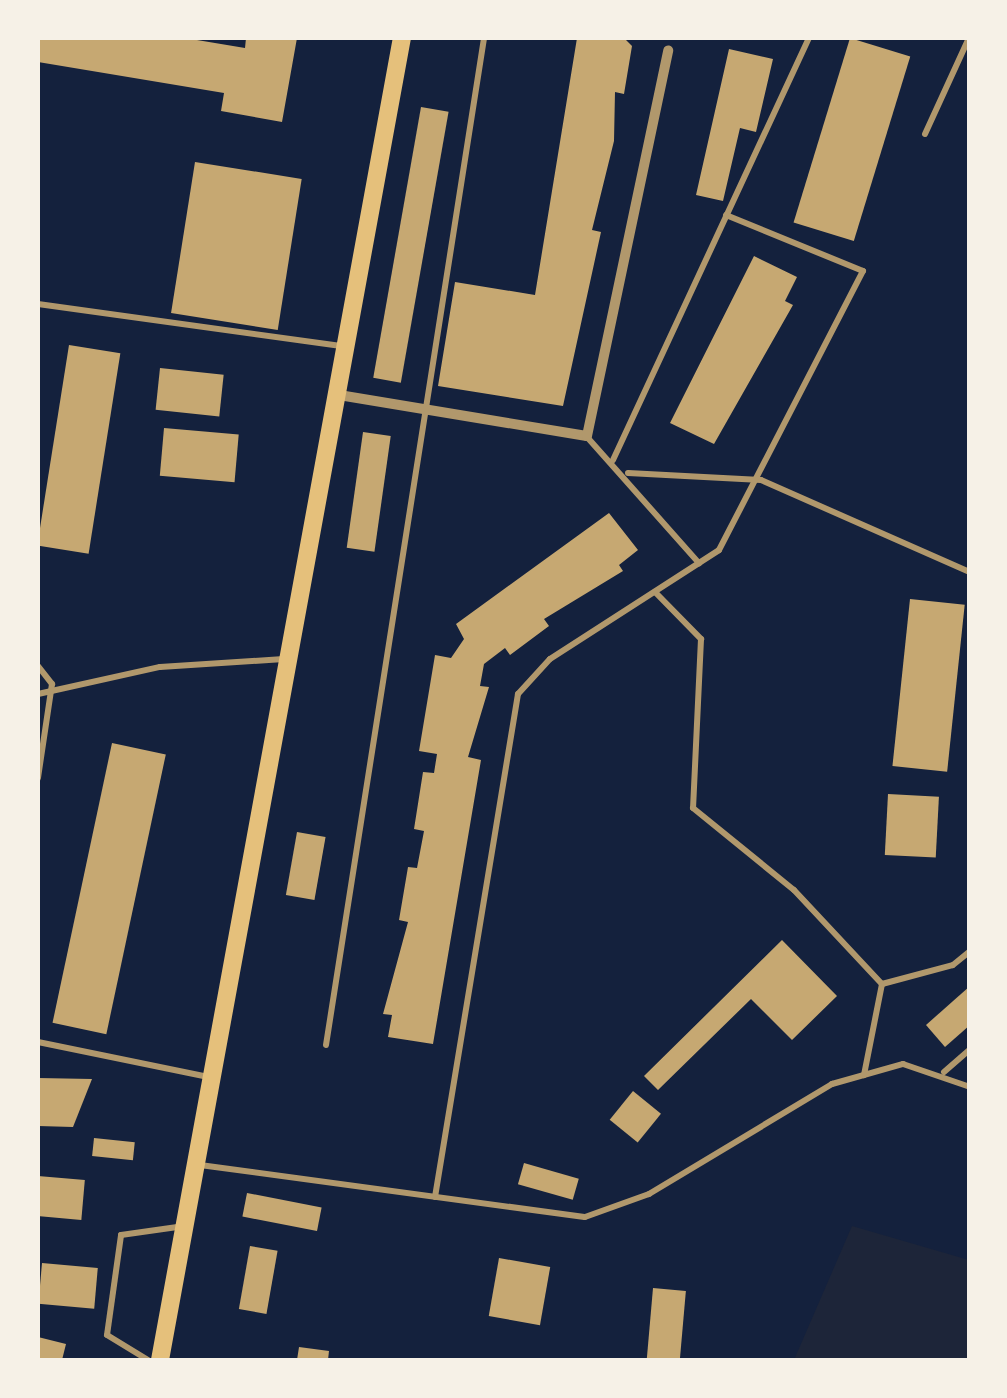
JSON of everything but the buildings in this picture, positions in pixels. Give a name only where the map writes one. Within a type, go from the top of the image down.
[{"type":"main road","points":[[160,1360],[199,1164],[285,659],[339,395],[402,38]]},
{"type":"street","points":[[339,395],[586,436],[668,50]]},
{"type":"lane","points":[[326,1044],[419,408],[484,38]]},
{"type":"lane","points":[[613,460],[809,38]]},
{"type":"lane","points":[[925,134],[969,38]]},
{"type":"lane","points":[[435,1196],[518,694],[550,659],[719,550],[761,480],[863,271],[726,216]]},
{"type":"lane","points":[[38,304],[348,347]]},
{"type":"lane","points":[[586,436],[628,473],[698,563]]},
{"type":"lane","points":[[628,473],[761,480],[970,572]]},
{"type":"lane","points":[[655,592],[702,638],[693,808],[794,890],[882,984]]},
{"type":"lane","points":[[38,694],[52,684],[285,659]]},
{"type":"lane","points":[[38,666],[52,684],[38,778]]},
{"type":"lane","points":[[882,984],[953,964],[970,951]]},
{"type":"lane","points":[[864,1075],[882,984]]},
{"type":"lane","points":[[38,1042],[214,1078]]},
{"type":"lane","points":[[944,1072],[970,1049]]},
{"type":"lane","points":[[199,1164],[584,1217],[649,1194],[832,1084],[903,1064],[944,1072],[970,1086]]},
{"type":"lane","points":[[148,1360],[107,1334],[105,1297],[121,1235],[187,1225]]},
{"type":"shaded area","points":[[852,1226],[969,1260],[969,1360],[794,1360]]}]
